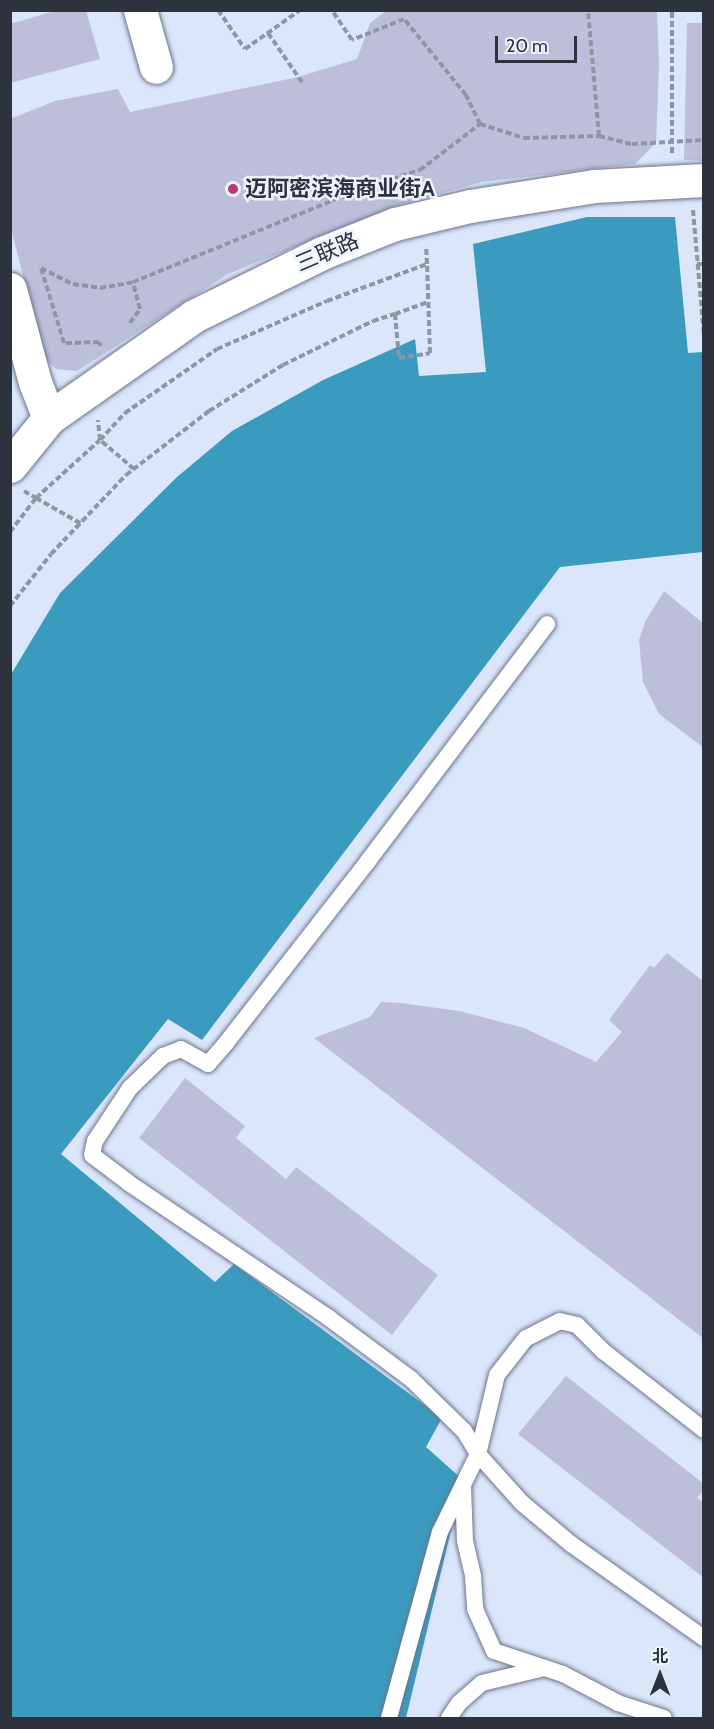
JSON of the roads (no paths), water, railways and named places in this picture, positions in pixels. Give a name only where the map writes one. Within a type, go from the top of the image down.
[{"type":"main road","points":[[140,10],[156,67]]},
{"type":"main road","name":"三联路","points":[[17,478],[49,418],[194,316],[322,253],[394,224],[470,206],[595,186],[689,188]]},
{"type":"main road","points":[[10,289],[35,382],[49,418]]},
{"type":"lane","points":[[547,624],[368,861],[220,1050],[208,1064],[181,1049],[163,1056],[130,1088],[95,1141],[92,1155],[129,1184],[329,1318],[411,1380],[464,1431],[478,1454],[522,1503],[571,1544],[704,1638]]},
{"type":"lane","points":[[389,1719],[440,1532],[478,1454],[497,1374],[526,1338],[560,1320],[577,1325],[604,1352],[704,1430]]},
{"type":"lane","points":[[463,1482],[465,1541],[473,1577],[475,1609],[494,1651],[562,1674],[618,1703],[664,1719]]},
{"type":"lane","points":[[449,1719],[459,1702],[482,1683],[544,1668]]},
{"type":"water","points":[[587,217],[675,217],[688,353],[703,352],[703,552],[560,567],[202,1040],[168,1019],[61,1154],[215,1282],[234,1264],[442,1418],[426,1447],[463,1480],[406,1718],[11,1718],[10,676],[60,593],[177,477],[232,431],[323,380],[415,339],[419,376],[486,372],[473,244]]},
{"type":"place","name":"迈阿密滨海商业街A","points":[[233,189]]}]
